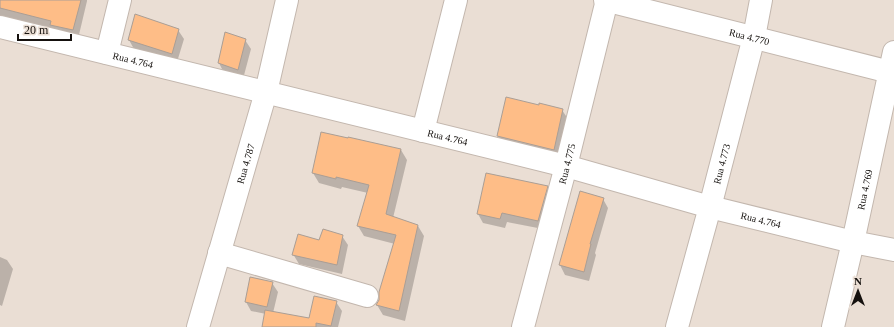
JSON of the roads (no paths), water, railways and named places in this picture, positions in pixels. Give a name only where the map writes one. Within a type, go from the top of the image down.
[{"type":"street","points":[[107,54],[120,0]]},
{"type":"street","name":"Rua 4.787","points":[[198,327],[266,92],[287,0]]},
{"type":"street","points":[[424,131],[456,0]]},
{"type":"street","name":"Rua 4.770","points":[[607,0],[754,37],[892,65]]},
{"type":"street","name":"Rua 4.775","points":[[523,327],[566,166],[607,0]]},
{"type":"street","name":"Rua 4.773","points":[[677,327],[754,37],[761,0]]},
{"type":"street","name":"Rua 4.764","points":[[0,27],[566,166],[710,207],[853,242],[894,250]]},
{"type":"street","name":"Rua 4.769","points":[[833,327],[892,65]]},
{"type":"street","points":[[219,253],[367,296]]}]
